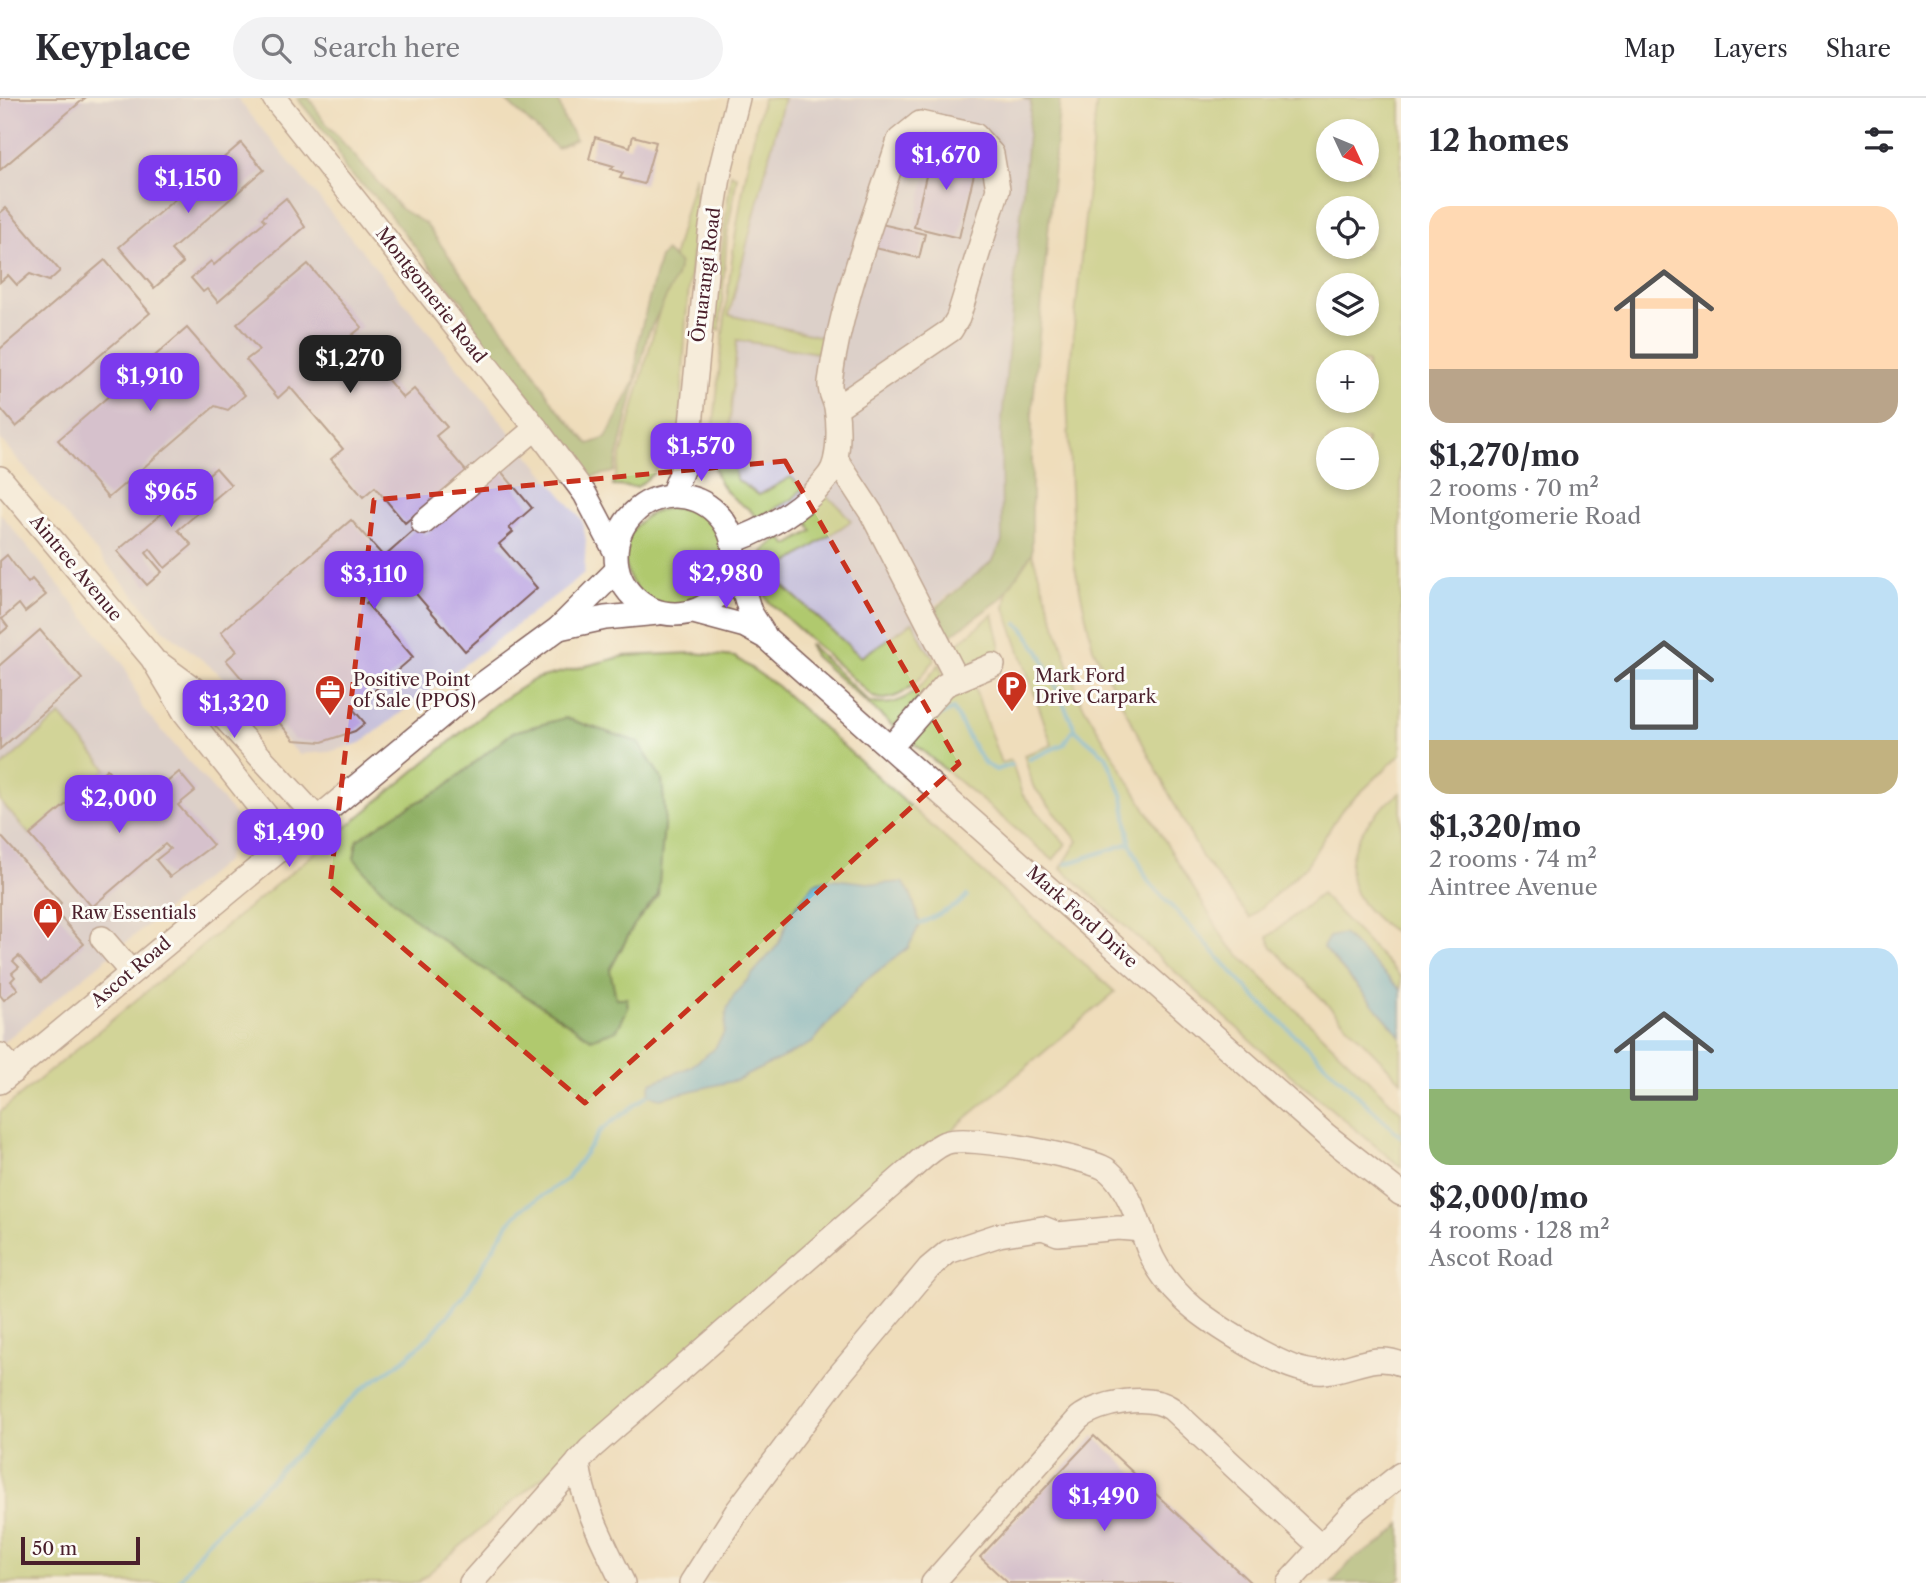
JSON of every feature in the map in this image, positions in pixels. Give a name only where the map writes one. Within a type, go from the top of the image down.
[{"type":"street","name":"Montgomerie Road","points":[[274,98],[536,428],[585,494],[616,560]]},
{"type":"street","name":"Ōruarangi Road","points":[[672,495],[688,455],[708,246],[720,171],[738,98]]},
{"type":"street","points":[[734,551],[756,533],[793,510],[831,474],[836,459],[836,408],[829,389],[836,341],[899,140],[920,123],[975,135],[992,154],[998,189],[958,318],[951,330],[836,408]]},
{"type":"street","points":[[423,523],[536,428]]},
{"type":"street","name":"Ōruarangi Road","points":[[688,455],[700,500]]},
{"type":"street","points":[[836,459],[872,514],[957,679]]},
{"type":"street","name":"Aintree Avenue","points":[[0,478],[152,658],[184,713],[288,842]]},
{"type":"street","name":"Montgomerie Road","points":[[585,494],[630,515]]},
{"type":"street","points":[[672,495],[700,500],[722,517],[734,551],[730,578],[721,593],[693,612],[662,613],[642,605],[626,590],[616,560],[620,532],[630,515],[650,501],[672,495]]},
{"type":"street","name":"Mark Ford Drive","points":[[734,551],[750,612],[765,637]]},
{"type":"street","name":"Ascot Road","points":[[5,1069],[131,972],[508,662],[559,628],[616,560]]},
{"type":"street","name":"Mark Ford Drive","points":[[693,612],[746,626],[765,637],[1325,1135],[1401,1194]]},
{"type":"street","name":"Ascot Road","points":[[559,628],[605,618],[662,613]]},
{"type":"street","name":"Aintree Avenue","points":[[152,658],[205,697],[317,818]]},
{"type":"street","points":[[891,747],[934,696],[957,679],[993,665]]},
{"type":"street","points":[[102,938],[131,972]]},
{"type":"street","points":[[471,1583],[578,1462],[823,1245],[933,1150],[947,1142],[965,1140],[1067,1156],[1104,1168],[1118,1180],[1134,1208],[1164,1277],[1185,1303],[1216,1326],[1261,1352],[1293,1367],[1321,1372],[1382,1359],[1401,1364]]},
{"type":"street","points":[[691,1583],[737,1511],[837,1378],[929,1268],[948,1252],[999,1235],[1043,1228],[1058,1234],[1118,1228],[1142,1230]]},
{"type":"street","points":[[933,1583],[1079,1418],[1102,1404],[1164,1403],[1321,1546]]},
{"type":"street","points":[[578,1462],[587,1509],[623,1583]]},
{"type":"street","points":[[1287,1583],[1352,1513],[1401,1474]]},
{"type":"highlighted area","points":[[785,461],[959,764],[585,1103],[330,886],[374,500]]},
{"type":"shaded area","points":[[0,98],[237,98],[582,520],[586,540],[584,574],[361,743],[329,752],[299,754],[216,671],[161,627],[0,439]]},
{"type":"shaded area","points":[[771,98],[1031,100],[1001,432],[1002,541],[993,560],[927,612],[944,647],[887,690],[777,593],[768,570],[836,520],[761,506],[729,483],[724,440],[737,340],[731,315]]},
{"type":"shaded area","points":[[0,513],[124,665],[143,709],[238,818],[226,861],[0,1045]]},
{"type":"green space","points":[[297,98],[309,98],[324,121],[401,209],[426,224],[489,312],[520,349],[555,406],[589,444],[606,438],[635,381],[638,341],[660,257],[665,251],[679,263],[676,277],[648,334],[614,472],[585,478],[558,444],[535,403],[474,335],[477,331],[463,302],[439,277],[376,198],[345,169],[336,146]]},
{"type":"green space","points":[[503,98],[558,98],[564,119],[576,139],[557,148]]},
{"type":"green space","points":[[763,98],[784,98],[729,315],[822,337],[818,353],[737,340],[729,435],[736,479],[759,495],[791,477],[803,488],[793,499],[756,519],[750,510],[722,486],[714,464],[712,446],[737,228]]},
{"type":"green space","points":[[1023,98],[1060,98],[1032,415],[1032,553],[1001,599],[948,637],[936,608],[993,560],[1002,541],[1001,432],[1031,101]]},
{"type":"green space","points":[[1097,98],[1401,98],[1401,754],[1341,811],[1306,866],[1250,918],[1202,857],[1093,648],[1074,563],[1067,397]]},
{"type":"green space","points":[[731,174],[737,176],[727,236],[720,330],[712,329]]},
{"type":"green space","points":[[695,175],[696,219],[686,318],[680,430],[653,474],[637,487],[613,486]]},
{"type":"green space","points":[[824,495],[838,505],[851,521],[781,568],[779,582],[861,657],[913,622],[925,647],[935,659],[909,688],[892,698],[873,697],[769,602],[760,583],[758,566],[764,551],[781,538],[788,545],[812,531],[804,514]]},
{"type":"green space","points":[[674,508],[693,512],[709,522],[719,538],[723,557],[719,576],[709,592],[693,602],[674,606],[655,602],[639,592],[629,576],[625,557],[629,538],[639,522],[655,512]]},
{"type":"green space","points":[[1032,553],[1080,700],[1226,942],[1401,1112],[1401,1167],[1269,1057],[1061,868],[1078,841],[1033,786],[1024,755],[1052,745],[1005,608],[1008,588]]},
{"type":"green space","points":[[993,614],[1000,644],[999,653],[961,665],[948,652]]},
{"type":"green space","points":[[809,644],[869,702],[881,704],[901,700],[918,688],[940,663],[943,677],[920,697],[894,727],[814,656]]},
{"type":"green space","points":[[694,653],[735,657],[777,686],[1115,992],[417,1583],[0,1583],[0,1112],[497,703],[535,679],[625,656]]},
{"type":"green space","points":[[972,681],[1001,763],[1011,760],[1022,794],[1066,844],[1053,860],[912,742],[948,695]]},
{"type":"green space","points":[[60,715],[107,769],[30,835],[0,801],[0,768]]},
{"type":"green space","points":[[565,718],[638,742],[662,779],[665,814],[658,895],[634,925],[610,970],[616,998],[627,998],[628,1008],[617,1030],[591,1039],[435,935],[406,912],[354,858],[357,840],[399,812],[441,790],[513,732]]},
{"type":"green space","points":[[1401,792],[1401,936],[1377,919],[1361,902],[1353,884],[1350,866],[1355,847],[1365,828],[1380,810]]},
{"type":"green space","points":[[1321,894],[1401,977],[1401,990],[1343,934],[1333,959],[1401,1036],[1401,1081],[1272,947],[1268,937]]},
{"type":"green space","points":[[1401,1524],[1401,1578],[1392,1583],[1332,1583],[1353,1559],[1384,1541]]},
{"type":"water","points":[[833,879],[878,884],[903,882],[911,894],[920,924],[908,948],[862,983],[812,1043],[737,1080],[661,1098],[648,1095],[651,1083],[690,1067],[714,1049],[724,1033],[727,1009],[734,995],[778,945],[791,913],[815,883]]},
{"type":"water","points":[[1343,934],[1401,990],[1401,1036],[1323,947],[1329,937]]},
{"type":"building","points":[[0,98],[85,98],[0,170]]},
{"type":"building","points":[[633,136],[656,142],[644,184],[620,178],[623,173],[611,169],[614,166],[589,159],[595,137],[630,147]]},
{"type":"building","points":[[241,143],[264,170],[171,250],[183,263],[154,288],[119,247]]},
{"type":"building","points":[[933,146],[978,157],[959,238],[914,227]]},
{"type":"building","points":[[286,198],[305,227],[218,302],[207,289],[203,292],[191,278],[211,261],[214,265],[265,221],[262,218]]},
{"type":"building","points":[[6,208],[60,271],[49,281],[30,274],[17,285],[8,275],[0,282],[0,213]]},
{"type":"building","points":[[881,224],[925,234],[919,258],[875,248]]},
{"type":"building","points":[[105,260],[150,313],[16,427],[0,408],[0,349]]},
{"type":"building","points":[[308,264],[362,327],[351,336],[403,398],[414,389],[447,427],[436,436],[466,471],[405,523],[375,487],[363,497],[331,459],[343,449],[290,387],[278,398],[246,360],[259,350],[237,324]]},
{"type":"building","points":[[187,328],[245,395],[228,410],[215,406],[108,498],[58,440]]},
{"type":"building","points":[[216,468],[231,485],[178,530],[192,545],[165,568],[150,549],[146,553],[162,572],[147,585],[117,551]]},
{"type":"building","points":[[500,470],[532,508],[509,528],[513,532],[499,544],[537,588],[465,651],[399,574],[366,603],[413,657],[353,709],[365,723],[355,731],[322,742],[294,740],[226,660],[237,651],[221,632],[351,520],[384,557],[418,527],[425,535]]},
{"type":"building","points":[[7,555],[28,583],[32,579],[46,595],[25,612],[19,604],[2,619],[8,627],[0,634],[0,561]]},
{"type":"building","points":[[40,630],[82,679],[0,749],[0,665]]},
{"type":"building","points":[[107,769],[139,806],[179,772],[195,791],[178,805],[213,845],[170,877],[156,860],[170,849],[165,844],[92,907],[30,835]]},
{"type":"building","points":[[0,835],[61,903],[54,910],[84,944],[41,982],[19,956],[13,961],[19,967],[12,973],[15,977],[11,981],[18,989],[4,1000],[0,995]]},
{"type":"building","points":[[1094,1436],[1251,1583],[1008,1583],[980,1557]]},
{"type":"waterway","points":[[1017,624],[1023,628],[1040,653],[1076,731],[1106,756],[1123,797],[1130,843],[1148,881],[1258,1000],[1401,1137]]},
{"type":"waterway","points":[[937,717],[953,709],[985,764],[996,770],[1011,765]]},
{"type":"waterway","points":[[1030,759],[1064,744],[1074,728]]},
{"type":"waterway","points":[[1066,864],[1130,843]]},
{"type":"waterway","points":[[920,924],[957,905],[967,896]]},
{"type":"waterway","points":[[177,1583],[207,1542],[362,1389],[405,1359],[430,1336],[463,1297],[508,1224],[522,1209],[567,1179],[601,1130],[648,1095]]},
{"type":"place","name":"Mark Ford Drive Carpark","points":[[1012,713]]},
{"type":"place","name":"Positive Point of Sale (PPOS)","points":[[330,717]]},
{"type":"place","name":"Raw Essentials","points":[[48,940]]}]
